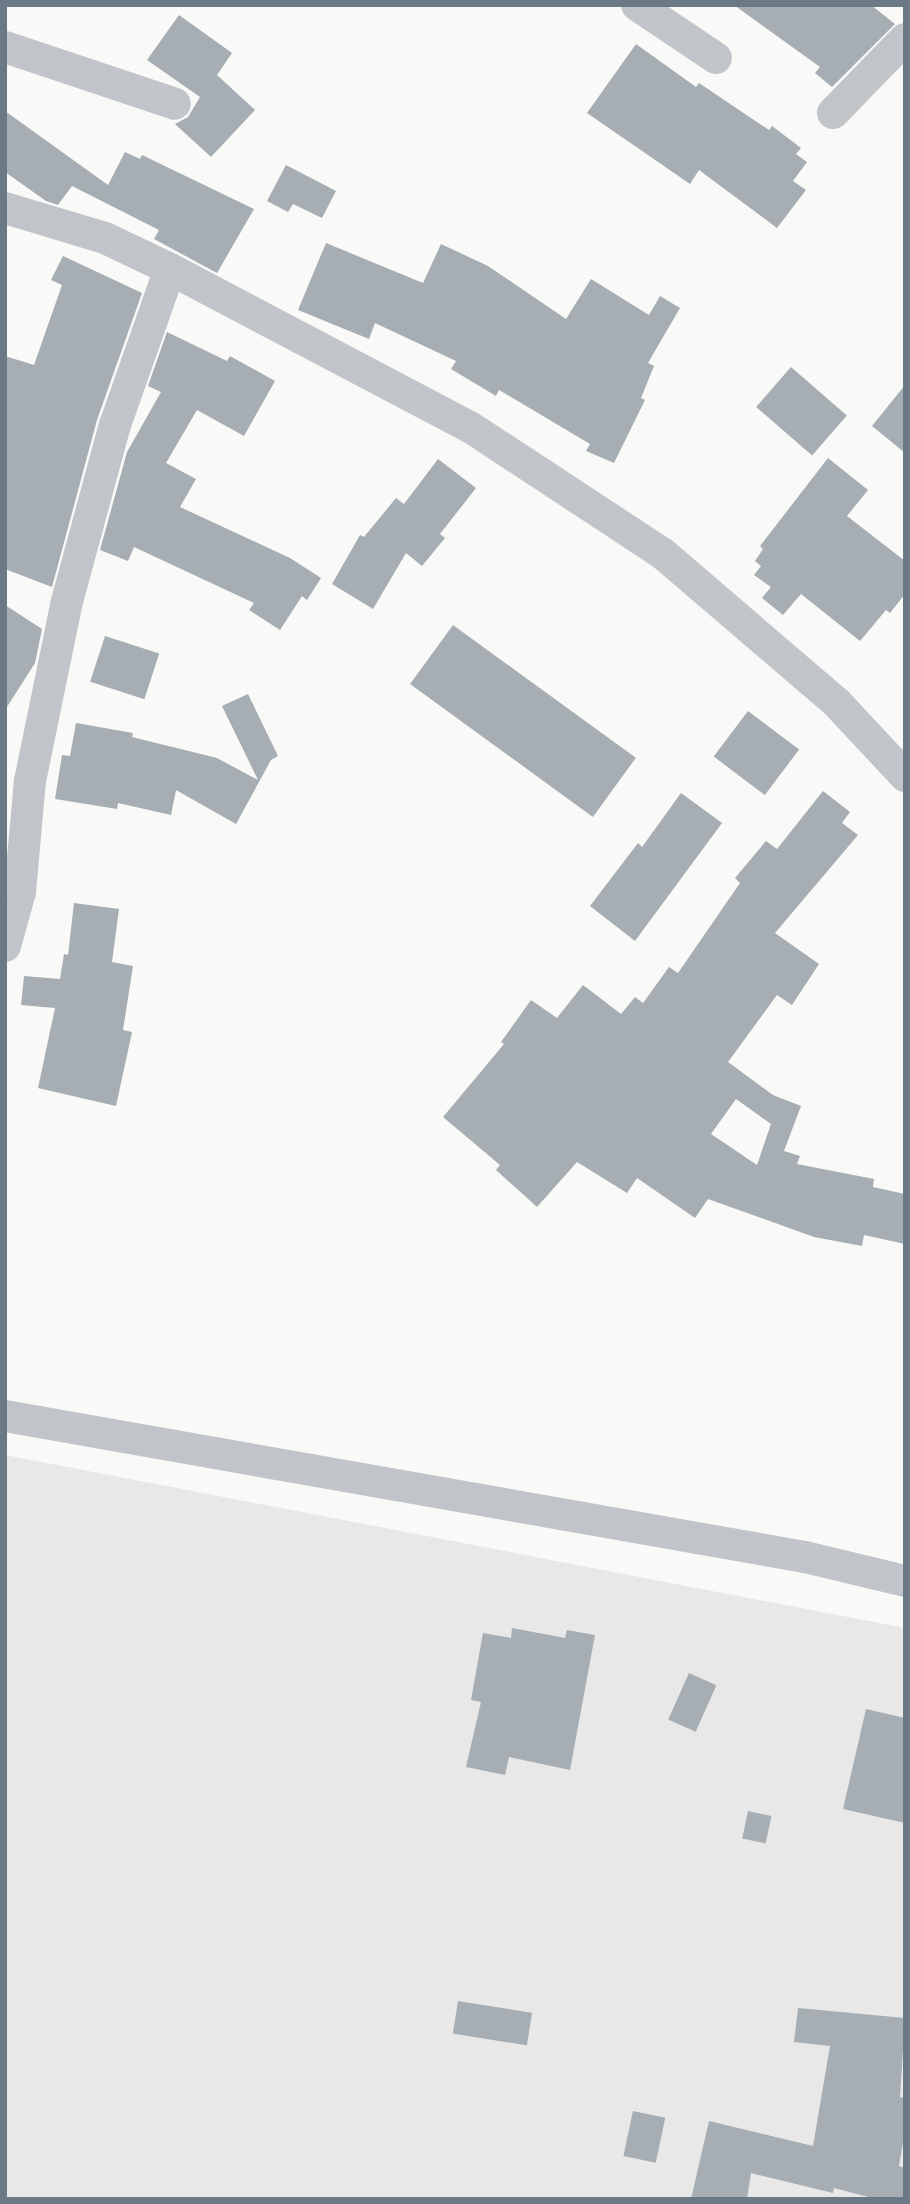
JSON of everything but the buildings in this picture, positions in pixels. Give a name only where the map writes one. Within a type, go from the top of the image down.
[{"type":"street","points":[[637,5],[716,58]]},
{"type":"street","points":[[833,113],[905,39]]},
{"type":"street","points":[[5,47],[174,104]]},
{"type":"street","points":[[5,208],[105,238],[170,269],[470,427],[662,553],[837,703],[905,776]]},
{"type":"street","points":[[5,946],[20,892],[30,781],[66,605],[115,425],[170,269]]},
{"type":"street","points":[[5,1416],[805,1557],[905,1581]]},
{"type":"shaded area","points":[[5,1455],[905,1628],[905,2199],[5,2199]]}]
